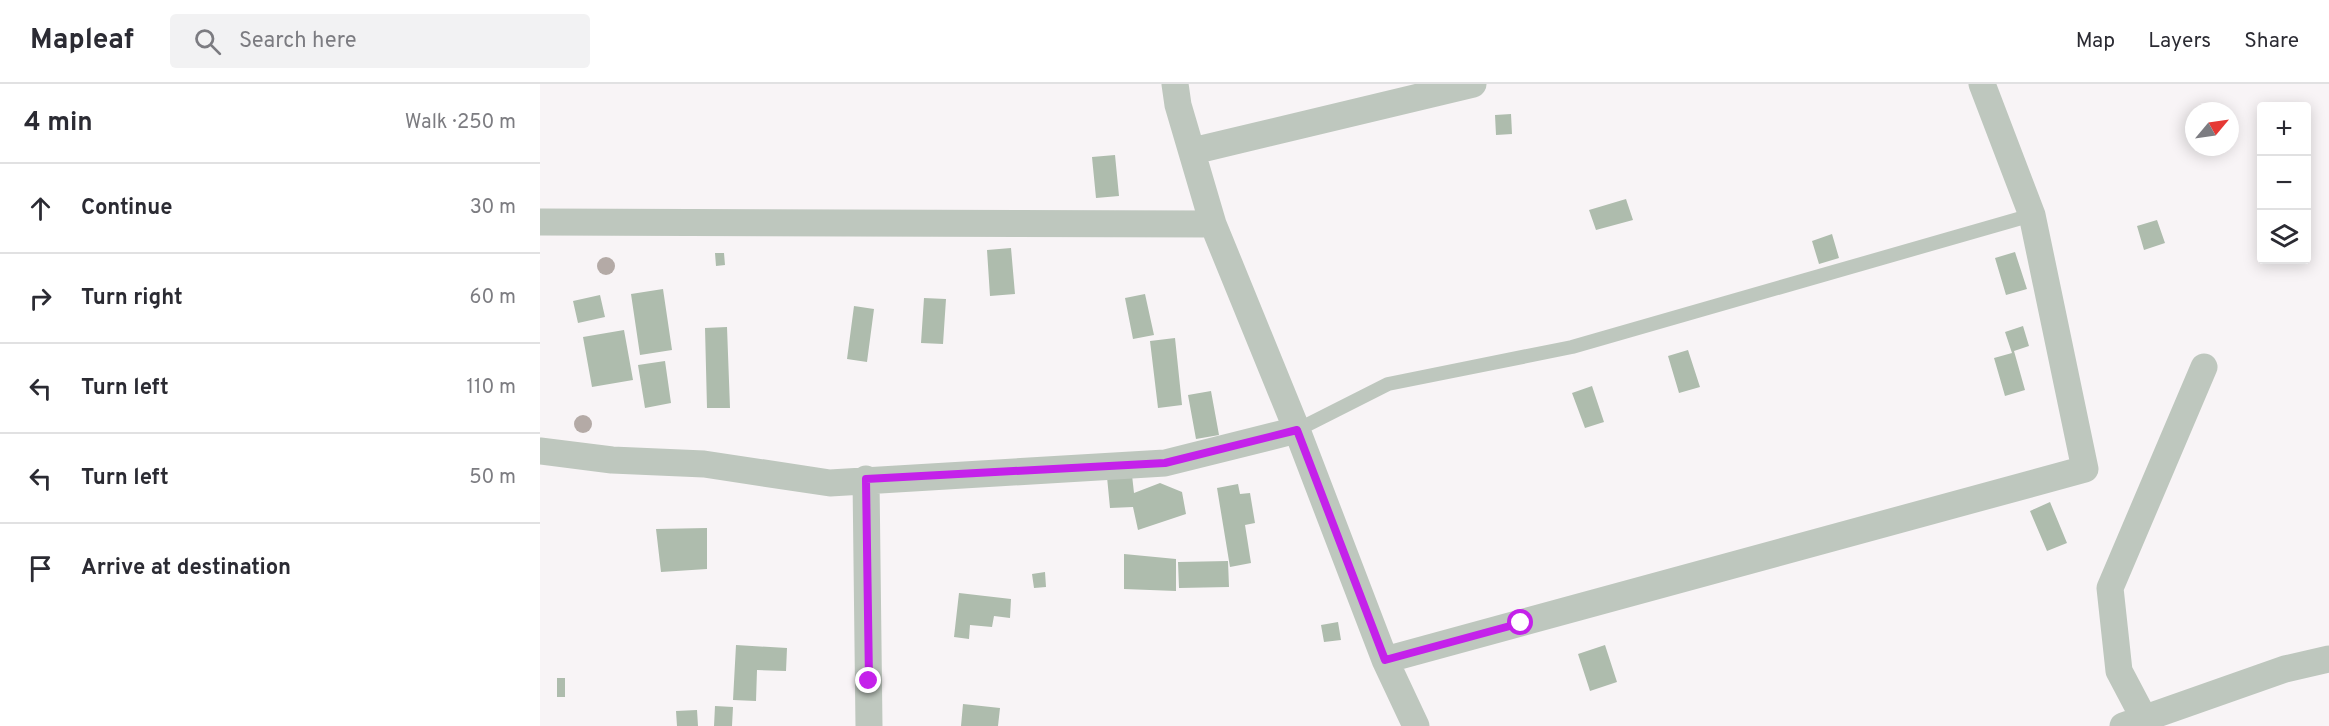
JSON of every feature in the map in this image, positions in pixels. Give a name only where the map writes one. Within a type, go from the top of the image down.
[{"type":"street","points":[[1175,84],[1178,105],[1213,224],[1297,430],[1385,660],[1416,726]]},
{"type":"street","points":[[1193,151],[1473,84]]},
{"type":"street","points":[[1385,660],[2085,469],[2032,215],[1982,84]]},
{"type":"street","points":[[540,222],[1213,224]]},
{"type":"street","points":[[2204,367],[2110,588],[2120,671],[2138,724],[2285,669],[2329,659]]},
{"type":"street","points":[[540,451],[612,460],[704,464],[830,483],[866,479],[1165,463],[1297,430]]},
{"type":"street","points":[[866,479],[869,726]]},
{"type":"lane","points":[[1297,430],[1388,384],[1572,347],[2032,215]]},
{"type":"building","points":[[1511,114],[1512,134],[1496,135],[1495,115]]},
{"type":"building","points":[[1115,155],[1119,196],[1096,198],[1092,157]]},
{"type":"building","points":[[1626,199],[1633,220],[1596,230],[1589,210]]},
{"type":"building","points":[[2157,220],[2165,243],[2144,250],[2137,226]]},
{"type":"building","points":[[1832,234],[1839,258],[1819,264],[1812,241]]},
{"type":"building","points":[[1011,248],[1015,294],[990,296],[987,250]]},
{"type":"building","points":[[2015,252],[2027,289],[2006,295],[1995,258]]},
{"type":"building","points":[[715,253],[724,253],[725,265],[716,266]]},
{"type":"building","points":[[663,289],[672,350],[640,355],[631,294]]},
{"type":"building","points":[[1145,294],[1154,335],[1133,339],[1125,298]]},
{"type":"building","points":[[600,295],[605,317],[578,323],[573,301]]},
{"type":"building","points":[[924,298],[946,299],[943,344],[921,343]]},
{"type":"building","points":[[854,306],[874,309],[867,362],[847,359]]},
{"type":"building","points":[[2023,326],[2029,346],[2014,351],[2025,390],[2005,396],[1994,358],[2012,353],[2005,332]]},
{"type":"building","points":[[727,327],[730,408],[707,408],[705,328]]},
{"type":"building","points":[[624,330],[633,380],[592,387],[583,337]]},
{"type":"building","points":[[1175,338],[1182,405],[1158,408],[1150,341]]},
{"type":"building","points":[[1688,350],[1700,387],[1679,393],[1668,356]]},
{"type":"building","points":[[665,361],[671,403],[645,408],[638,365]]},
{"type":"building","points":[[1592,386],[1604,422],[1585,428],[1572,393]]},
{"type":"building","points":[[1211,391],[1219,435],[1196,439],[1188,395]]},
{"type":"building","points":[[1132,475],[1134,493],[1160,483],[1182,492],[1186,514],[1138,530],[1133,507],[1110,508],[1107,477]]},
{"type":"building","points":[[1238,484],[1240,494],[1250,493],[1255,523],[1245,525],[1251,563],[1230,567],[1217,488]]},
{"type":"building","points":[[2050,502],[2067,543],[2047,551],[2030,511]]},
{"type":"building","points":[[707,528],[707,569],[661,572],[656,529]]},
{"type":"building","points":[[1124,554],[1176,559],[1176,591],[1124,589]]},
{"type":"building","points":[[1228,561],[1229,587],[1179,588],[1178,562]]},
{"type":"building","points":[[1045,572],[1046,587],[1034,588],[1032,574]]},
{"type":"building","points":[[959,593],[1011,599],[1010,618],[994,616],[992,627],[970,625],[969,639],[954,637]]},
{"type":"building","points":[[1338,622],[1341,640],[1324,642],[1321,625]]},
{"type":"building","points":[[736,645],[787,648],[786,671],[757,670],[756,701],[733,700]]},
{"type":"building","points":[[1605,645],[1617,682],[1590,691],[1578,654]]},
{"type":"building","points":[[557,678],[565,678],[565,697],[557,697]]},
{"type":"building","points":[[963,704],[1000,708],[998,726],[961,726]]},
{"type":"building","points":[[715,706],[733,707],[732,726],[714,726]]},
{"type":"building","points":[[697,710],[698,726],[677,726],[676,711]]},
{"type":"route","points":[[869,681],[866,479],[1165,463],[1297,430],[1385,660],[1521,623]]}]
